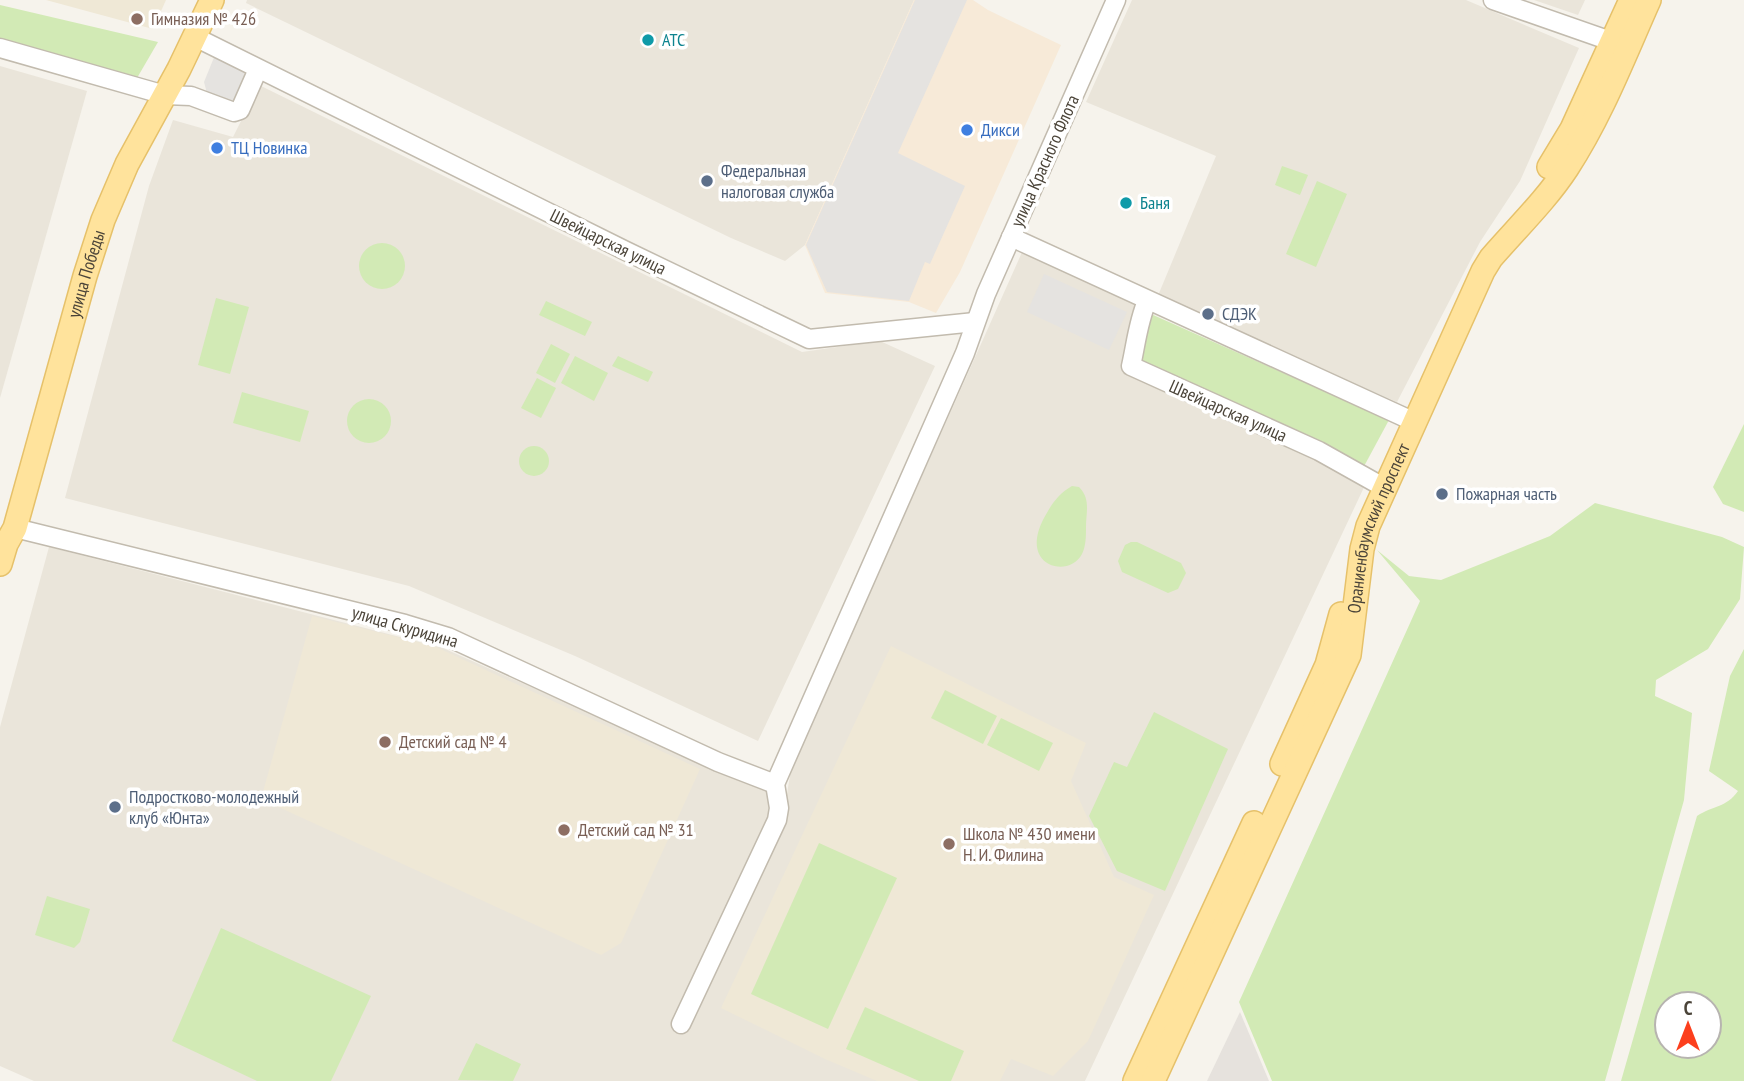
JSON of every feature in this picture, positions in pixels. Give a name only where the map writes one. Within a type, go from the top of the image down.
[{"type":"main road","name":"улица Победы","points":[[0,564],[6,544],[15,528],[103,220],[127,164],[212,0]]},
{"type":"main road","name":"Ораниенбаумский проспект","points":[[1141,1080],[1327,665],[1339,626],[1350,543],[1483,271],[1568,167],[1592,128],[1620,44],[1631,0]]},
{"type":"main road","name":"Ораниенбаумский проспект","points":[[1379,485],[1406,418],[1483,250],[1550,166],[1620,44],[1649,0]]},
{"type":"street","name":"улица Красного Флота","points":[[775,783],[965,353],[975,322],[1011,237],[1116,0]]},
{"type":"street","points":[[1493,0],[1521,12],[1620,44]]},
{"type":"street","name":"Швейцарская улица","points":[[195,37],[809,339],[975,322]]},
{"type":"street","points":[[0,48],[165,95],[191,96],[234,112],[240,110],[258,69]]},
{"type":"street","points":[[1011,237],[1406,418]]},
{"type":"street","name":"Швейцарская улица","points":[[1147,301],[1140,317],[1131,366],[1319,451],[1379,485]]},
{"type":"street","name":"улица Скуридина","points":[[15,528],[405,624],[448,637],[718,762],[775,783]]},
{"type":"street","points":[[681,1024],[777,820],[779,808],[775,783]]},
{"type":"shaded area","name":"Гимназия № 426","points":[[46,0],[166,0],[153,29]]},
{"type":"shaded area","points":[[247,0],[914,0],[805,245],[785,261],[731,238],[246,3]]},
{"type":"shaded area","points":[[914,0],[973,0],[1061,45],[960,272],[936,313],[909,302],[825,293],[805,245]]},
{"type":"shaded area","points":[[915,0],[967,0],[898,153],[965,186],[930,264],[925,262],[909,301],[827,292],[806,245]]},
{"type":"shaded area","points":[[1132,0],[1466,0],[1579,48],[1520,181],[1480,242],[1397,402],[1157,298],[1216,156],[1086,102]]},
{"type":"shaded area","points":[[1534,0],[1585,0],[1578,15]]},
{"type":"shaded area","points":[[215,55],[241,68],[244,73],[245,82],[238,101],[226,104],[208,97],[204,82]]},
{"type":"shaded area","points":[[0,66],[87,91],[0,398]]},
{"type":"shaded area","points":[[259,85],[802,352],[880,341],[935,366],[758,741],[575,656],[409,586],[65,498],[149,186],[173,120],[233,137]]},
{"type":"shaded area","points":[[1023,250],[1151,308],[1129,371],[1366,483],[1085,1081],[34,1081],[0,1066],[0,727],[49,547],[443,648],[786,800],[791,769]]},
{"type":"shaded area","points":[[1044,274],[1127,312],[1109,350],[1027,312]]},
{"type":"shaded area","points":[[312,616],[434,646],[700,769],[621,943],[601,955],[261,799]]},
{"type":"shaded area","name":"Школа № 430 имени Н. И. Филина","points":[[891,646],[1086,743],[1071,781],[1114,877],[1154,895],[1088,1041],[1053,1076],[1011,1059],[1000,1081],[877,1081],[825,1059],[721,1008]]},
{"type":"shaded area","points":[[1240,1012],[1269,1081],[1207,1081]]},
{"type":"green space","points":[[0,5],[158,42],[137,78],[0,39]]},
{"type":"green space","points":[[1282,166],[1308,175],[1300,195],[1275,185]]},
{"type":"green space","points":[[1317,181],[1347,194],[1316,267],[1286,254]]},
{"type":"green space","points":[[382,243],[398,250],[405,266],[398,282],[382,289],[366,282],[359,266],[366,250]]},
{"type":"green space","points":[[216,298],[249,307],[230,374],[198,365]]},
{"type":"green space","points":[[546,301],[592,322],[585,336],[539,315]]},
{"type":"green space","points":[[1151,314],[1389,420],[1362,470],[1141,363]]},
{"type":"green space","points":[[551,344],[570,354],[555,383],[536,373]]},
{"type":"green space","points":[[575,356],[608,373],[594,401],[561,383]]},
{"type":"green space","points":[[618,356],[653,372],[648,382],[612,366]]},
{"type":"green space","points":[[537,378],[556,388],[541,418],[521,408]]},
{"type":"green space","points":[[242,392],[309,411],[300,442],[233,423]]},
{"type":"green space","points":[[369,399],[385,405],[391,421],[385,437],[369,443],[353,437],[347,421],[353,405]]},
{"type":"green space","points":[[1744,424],[1744,512],[1723,504],[1713,487]]},
{"type":"green space","points":[[534,446],[544,451],[549,461],[544,471],[534,476],[524,471],[519,461],[524,451]]},
{"type":"green space","points":[[1072,486],[1079,487],[1086,501],[1085,544],[1076,562],[1057,567],[1041,558],[1037,548],[1038,535],[1052,504]]},
{"type":"green space","points":[[1595,503],[1722,537],[1744,547],[1740,599],[1708,649],[1656,680],[1655,696],[1692,713],[1684,800],[1605,1081],[1272,1081],[1239,1002],[1420,601],[1377,550],[1409,576],[1441,580],[1550,536]]},
{"type":"green space","points":[[1137,542],[1181,563],[1186,573],[1178,589],[1168,593],[1122,572],[1118,561],[1125,545]]},
{"type":"green space","points":[[1744,649],[1744,1081],[1621,1081],[1697,816],[1724,803],[1738,791],[1709,771],[1730,676]]},
{"type":"green space","points":[[945,690],[997,716],[983,744],[931,718]]},
{"type":"green space","points":[[1154,712],[1228,749],[1165,891],[1117,871],[1089,816],[1114,762],[1127,767]]},
{"type":"green space","points":[[1001,718],[1053,743],[1039,771],[987,745]]},
{"type":"green space","points":[[819,843],[897,878],[828,1029],[751,994]]},
{"type":"green space","points":[[47,896],[90,909],[80,942],[74,948],[35,935]]},
{"type":"green space","points":[[221,928],[371,996],[331,1081],[257,1081],[172,1041]]},
{"type":"green space","points":[[865,1007],[964,1051],[951,1081],[919,1081],[846,1049]]},
{"type":"green space","points":[[476,1043],[521,1064],[513,1081],[458,1080]]},
{"type":"place","name":"Гимназия № 426","points":[[137,19]]},
{"type":"place","name":"АТС","points":[[648,40]]},
{"type":"place","name":"Дикси","points":[[967,130]]},
{"type":"place","name":"ТЦ Новинка","points":[[217,148]]},
{"type":"place","name":"Федеральная налоговая служба","points":[[707,181]]},
{"type":"place","name":"Баня","points":[[1126,203]]},
{"type":"place","name":"СДЭК","points":[[1208,314]]},
{"type":"place","name":"Пожарная часть","points":[[1442,494]]},
{"type":"place","name":"Детский сад № 4","points":[[385,742]]},
{"type":"place","name":"Подростково-молодежный клуб «Юнта»","points":[[115,807]]},
{"type":"place","name":"Детский сад № 31","points":[[564,830]]},
{"type":"place","name":"Школа № 430 имени Н. И. Филина","points":[[949,844]]}]
